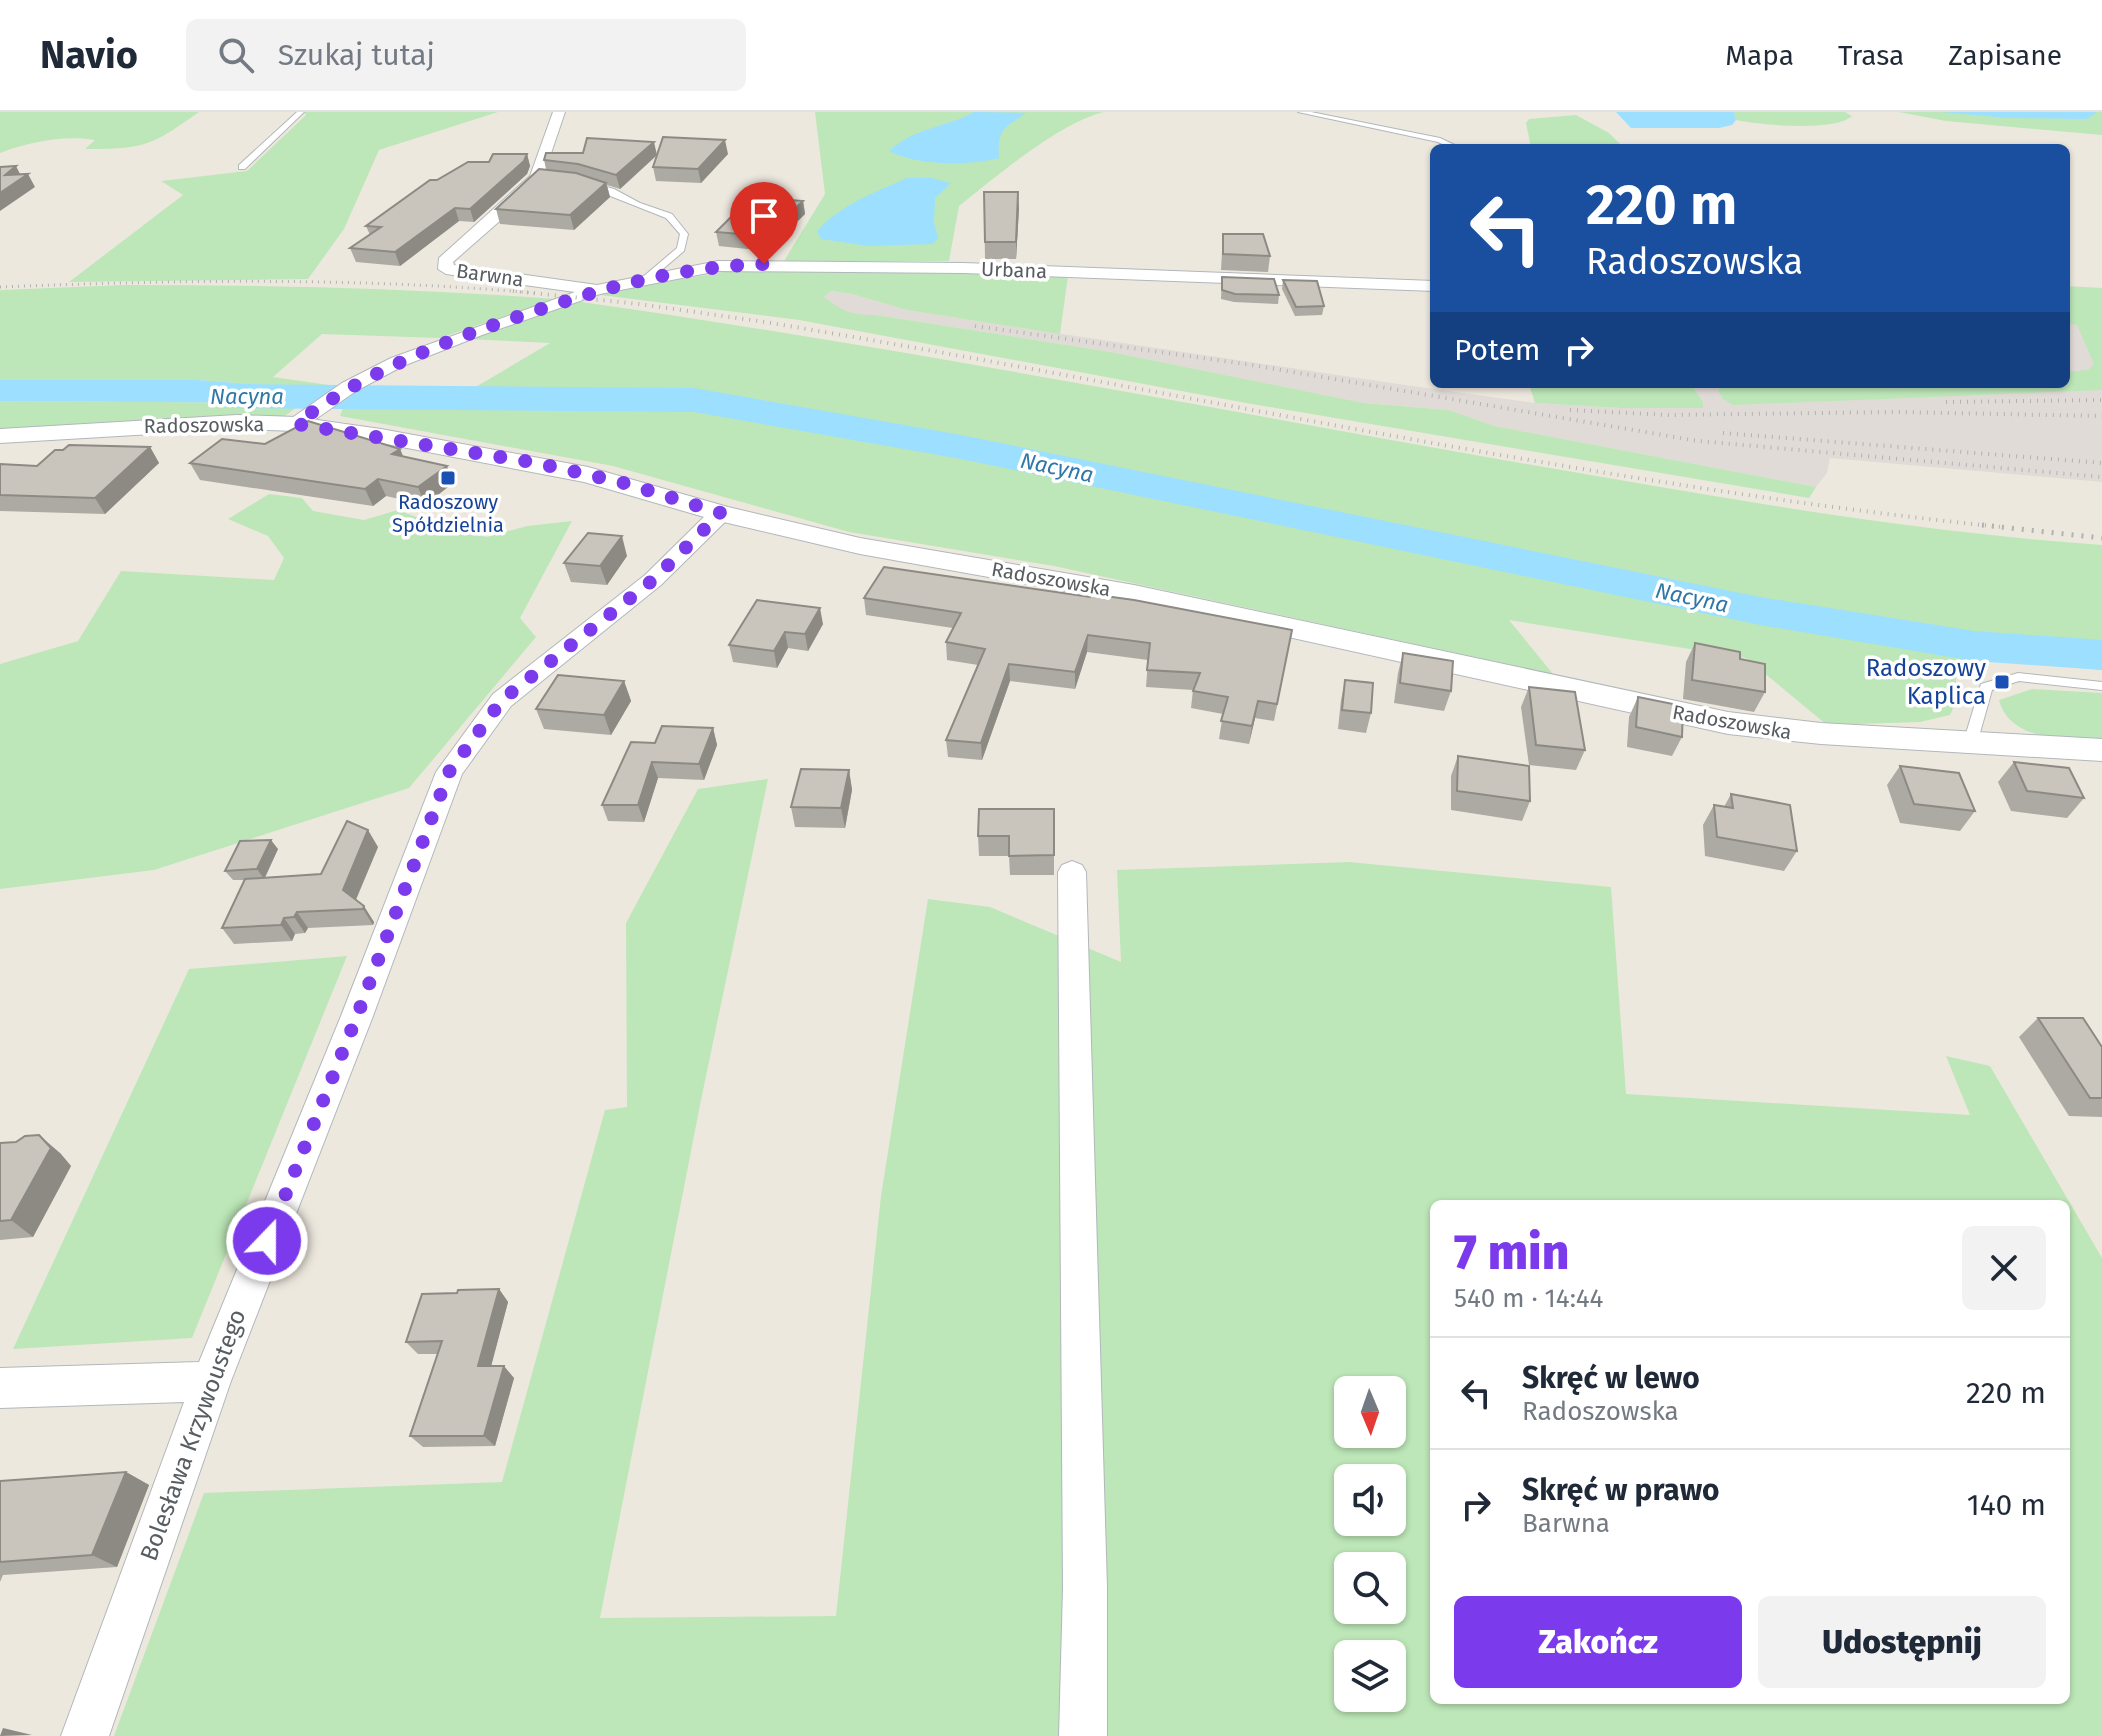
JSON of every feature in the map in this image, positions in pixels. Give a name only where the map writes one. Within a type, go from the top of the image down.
[{"type":"street","name":"Barwna","points":[[559,112],[544,178],[445,261],[446,269],[596,290]]},
{"type":"street","name":"Urbana","points":[[596,290],[718,266],[764,264],[1430,286]]},
{"type":"street","name":"Barwna","points":[[296,424],[349,387],[397,362],[596,290]]},
{"type":"street","name":"Radoszowska","points":[[0,436],[173,424],[296,424],[537,463],[624,483],[721,513],[860,546],[1134,594],[1728,723],[1803,735],[1971,740],[2102,750]]},
{"type":"street","name":"Bolesława Krzywoustego","points":[[85,1736],[211,1381],[357,1016],[449,772],[502,700],[653,580],[721,513]]},
{"type":"street","points":[[1072,872],[1085,1588],[1083,1736]]},
{"type":"street","points":[[0,1388],[211,1381]]},
{"type":"lane","points":[[242,167],[301,112]]},
{"type":"lane","points":[[1301,112],[1448,144]]},
{"type":"lane","points":[[581,182],[611,191],[637,205],[669,216],[684,234],[681,249],[647,278]]},
{"type":"lane","points":[[1971,740],[1986,687],[2018,677],[2102,686]]},
{"type":"shaded area","points":[[830,291],[852,294],[907,310],[1405,385],[1535,403],[1621,408],[1702,408],[1703,402],[1694,388],[2070,388],[2070,324],[2102,328],[2102,482],[1830,458],[1827,473],[1816,487],[1495,426],[1447,410],[1364,403],[1111,352],[876,315],[862,316],[838,309],[824,297]]},
{"type":"green space","points":[[0,112],[199,112],[158,139],[135,146],[85,149],[95,140],[71,138],[35,143],[0,153]]},
{"type":"green space","points":[[304,112],[498,112],[379,150],[344,229],[308,279],[69,282],[183,195],[161,181],[247,171],[306,115]]},
{"type":"green space","points":[[815,112],[1104,112],[1086,118],[1048,139],[959,206],[949,261],[784,261],[825,194]]},
{"type":"green space","points":[[1734,112],[1845,112],[1852,116],[1830,124],[1796,126],[1736,120]]},
{"type":"green space","points":[[1899,112],[2102,112],[2102,135],[1946,121]]},
{"type":"green space","points":[[1576,115],[1609,133],[1620,144],[1530,144],[1526,123],[1529,119]]},
{"type":"green space","points":[[742,269],[1068,276],[1060,334],[907,310],[852,294],[831,291],[824,297],[842,309],[861,315],[1111,352],[1364,403],[1448,410],[1495,426],[1816,487],[1809,498],[1246,403],[799,320],[592,294]]},
{"type":"green space","points":[[124,285],[340,288],[555,299],[440,338],[322,334],[273,377],[336,386],[324,390],[198,380],[0,380],[0,290]]},
{"type":"green space","points":[[2070,286],[2102,288],[2102,390],[1733,405],[1723,399],[1718,391],[1720,388],[2070,388],[2070,372],[2088,370],[2094,364],[2077,325],[2070,324]]},
{"type":"green space","points":[[574,301],[925,356],[1730,499],[1953,531],[2102,545],[2102,651],[1972,642],[1447,541],[960,442],[698,397],[355,395],[360,386],[474,388],[550,343],[466,339]]},
{"type":"green space","points":[[1530,388],[1694,388],[1703,402],[1703,408],[1621,408],[1535,403]]},
{"type":"green space","points":[[346,400],[691,404],[956,450],[1748,615],[1973,648],[2102,659],[2102,670],[1991,660],[1956,662],[1956,702],[1950,715],[1920,722],[1827,725],[1746,658],[1509,620],[1553,674],[1054,566],[849,532],[613,466],[340,416]]},
{"type":"green space","points":[[0,401],[302,403],[285,416],[6,429],[0,428]]},
{"type":"green space","points":[[269,494],[302,498],[313,511],[364,520],[398,510],[429,522],[431,528],[487,537],[527,526],[572,521],[520,618],[536,637],[409,788],[154,870],[0,889],[0,664],[78,641],[121,571],[274,580],[284,558],[268,536],[228,519]]},
{"type":"green space","points":[[2032,689],[2102,693],[2102,743],[2041,735],[2015,724],[2005,714],[1999,700]]},
{"type":"green space","points":[[768,779],[701,1100],[600,1618],[836,1616],[881,1196],[928,899],[990,907],[1121,962],[1117,870],[1349,862],[1611,887],[1626,1094],[1970,1115],[1946,1056],[1990,1066],[2068,1200],[1430,1200],[1430,1704],[2070,1704],[2070,1203],[2102,1258],[2102,1736],[114,1736],[204,1493],[502,1482],[605,1110],[627,1107],[626,923],[698,789]]},
{"type":"green space","points":[[347,956],[192,1338],[13,1349],[189,969]]},
{"type":"water","points":[[974,112],[1026,113],[1007,126],[1001,135],[999,158],[943,163],[914,160],[889,151],[910,137]]},
{"type":"water","points":[[1616,112],[1734,112],[1736,120],[1732,125],[1719,128],[1631,128]]},
{"type":"water","points":[[1942,112],[2097,112],[2087,119],[2007,118]]},
{"type":"water","points":[[907,178],[931,178],[951,183],[935,198],[934,223],[938,238],[933,244],[868,246],[821,239],[817,231],[837,213]]},
{"type":"water","points":[[0,380],[198,380],[324,390],[302,403],[0,401]]},
{"type":"building","points":[[663,137],[725,140],[698,169],[653,167]]},
{"type":"building","points":[[587,138],[654,142],[616,175],[578,164],[544,160],[546,153],[583,153]]},
{"type":"building","points":[[493,154],[527,154],[524,161],[470,209],[455,208],[395,252],[350,248],[381,227],[366,226],[430,180],[437,180],[468,162],[489,162]]},
{"type":"building","points":[[16,166],[5,175],[28,174],[0,193],[0,167]]},
{"type":"building","points":[[539,169],[576,173],[606,183],[570,215],[496,209]]},
{"type":"building","points":[[984,192],[1018,192],[1016,242],[985,242]]},
{"type":"building","points":[[751,197],[803,201],[765,236],[716,232]]},
{"type":"building","points":[[1223,234],[1263,234],[1270,256],[1223,254]]},
{"type":"building","points":[[1222,277],[1274,279],[1279,295],[1235,294],[1222,290]]},
{"type":"building","points":[[1283,280],[1317,281],[1324,306],[1296,307]]},
{"type":"building","points":[[308,421],[400,449],[392,454],[447,466],[418,487],[378,479],[365,489],[190,463],[222,439],[265,444]]},
{"type":"building","points":[[69,445],[150,447],[95,498],[0,495],[0,464],[37,466],[55,450],[63,450]]},
{"type":"building","points":[[588,533],[622,536],[600,566],[564,563]]},
{"type":"building","points":[[884,567],[1090,597],[1091,594],[1134,600],[1292,630],[1277,704],[1258,701],[1252,726],[1221,721],[1228,697],[1193,691],[1200,673],[1147,670],[1150,643],[1088,635],[1075,672],[1009,664],[981,743],[946,740],[985,649],[946,642],[961,613],[864,598]]},
{"type":"building","points":[[757,600],[820,608],[805,634],[785,632],[774,651],[729,645]]},
{"type":"building","points":[[1695,643],[1740,652],[1740,659],[1765,664],[1765,692],[1692,680]]},
{"type":"building","points":[[1403,653],[1453,661],[1451,691],[1400,683]]},
{"type":"building","points":[[558,675],[624,681],[604,715],[536,709]]},
{"type":"building","points":[[1345,680],[1373,683],[1371,713],[1342,710]]},
{"type":"building","points":[[1529,687],[1575,692],[1585,750],[1536,745]]},
{"type":"building","points":[[1638,697],[1683,706],[1682,737],[1636,727]]},
{"type":"building","points":[[662,726],[713,728],[699,764],[652,762],[638,805],[602,805],[631,742],[655,743]]},
{"type":"building","points":[[1458,756],[1529,766],[1530,801],[1457,791]]},
{"type":"building","points":[[2014,762],[2069,768],[2084,798],[2027,791]]},
{"type":"building","points":[[1900,766],[1959,773],[1975,811],[1914,804]]},
{"type":"building","points":[[801,769],[849,770],[841,808],[791,807]]},
{"type":"building","points":[[1731,794],[1790,805],[1797,851],[1717,837],[1714,805],[1733,808]]},
{"type":"building","points":[[979,809],[1054,809],[1054,855],[1009,856],[1009,836],[978,836]]},
{"type":"building","points":[[347,821],[368,830],[343,890],[364,906],[363,909],[297,912],[294,917],[284,918],[281,925],[222,928],[245,879],[321,874]]},
{"type":"building","points":[[271,840],[257,869],[225,871],[240,841]]},
{"type":"building","points":[[2038,1018],[2083,1018],[2102,1047],[2102,1098],[2090,1098]]},
{"type":"building","points":[[39,1135],[51,1148],[11,1220],[0,1221],[0,1143]]},
{"type":"building","points":[[499,1289],[478,1366],[504,1366],[484,1436],[410,1436],[442,1341],[406,1342],[422,1294]]},
{"type":"building","points":[[126,1472],[92,1555],[0,1562],[0,1481]]},
{"type":"waterway","name":"Nacyna","points":[[227,396],[694,400],[961,447],[1760,611],[1974,646],[2102,655]]},
{"type":"railway","points":[[0,287],[268,281],[401,284],[526,292]]},
{"type":"railway","points":[[513,291],[526,292]]},
{"type":"railway","points":[[526,292],[535,293]]},
{"type":"railway","points":[[526,292],[765,322],[1536,461],[1846,509],[2001,527]]},
{"type":"railway","points":[[975,326],[1252,365],[1698,441],[2102,477]]},
{"type":"railway","points":[[1946,402],[2102,400]]},
{"type":"railway","points":[[1570,410],[1668,415],[1896,412],[2102,416]]},
{"type":"railway","points":[[1723,433],[2102,463]]},
{"type":"railway","points":[[1982,525],[2102,538]]},
{"type":"place","name":"Radoszowy Spółdzielnia","points":[[448,478]]},
{"type":"place","name":"Radoszowy Kaplica","points":[[2002,682]]},
{"type":"route","points":[[267,1241],[357,1016],[449,772],[502,700],[653,580],[721,513],[624,483],[537,463],[296,424],[332,397],[397,362],[476,331],[596,290],[718,266],[764,264]]}]
